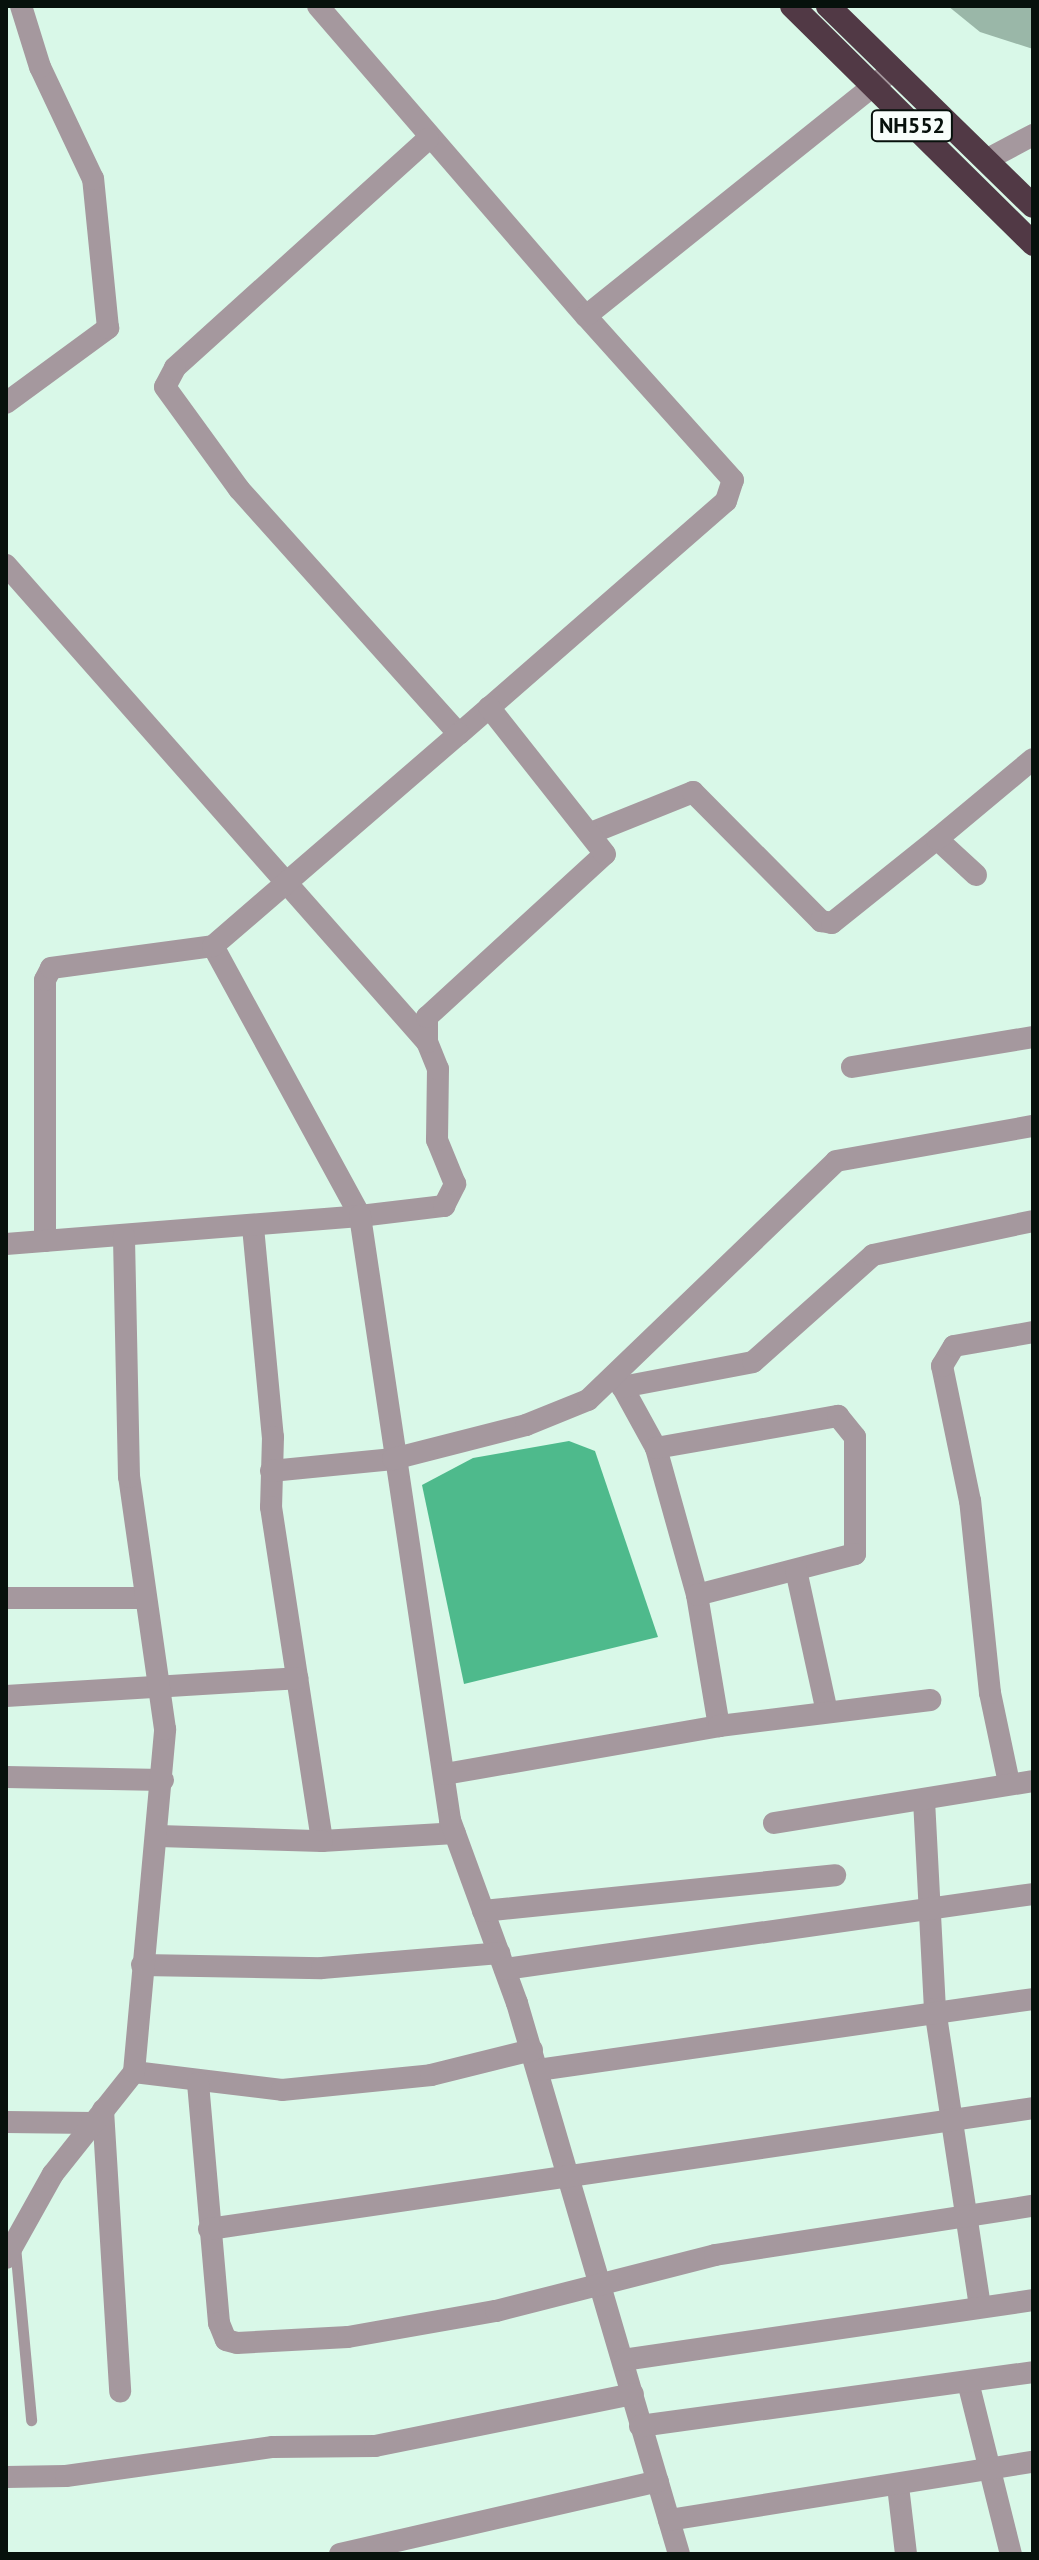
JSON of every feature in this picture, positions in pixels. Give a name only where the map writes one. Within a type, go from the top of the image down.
[{"type":"highway","name":"NH552","points":[[792,6],[1033,244]]},
{"type":"highway","name":"NH552","points":[[828,6],[1033,205]]},
{"type":"street","points":[[6,403],[108,328],[93,179],[40,67],[21,6]]},
{"type":"street","points":[[45,1241],[51,968],[213,946],[726,501],[733,480],[428,139],[318,6]]},
{"type":"street","points":[[586,316],[893,70]]},
{"type":"street","points":[[986,160],[1033,135]]},
{"type":"street","points":[[428,139],[175,368],[165,387],[239,489],[459,734]]},
{"type":"street","points":[[6,565],[285,885],[427,1042],[438,1069],[437,1140],[455,1184],[444,1206],[253,1227],[6,1244]]},
{"type":"street","points":[[427,1042],[427,1017],[598,867],[605,854],[489,707]]},
{"type":"street","points":[[591,833],[693,792],[832,923],[1033,759]]},
{"type":"street","points":[[937,839],[976,875]]},
{"type":"street","points":[[213,946],[360,1216],[393,1459],[455,1833],[535,2060],[679,2554]]},
{"type":"street","points":[[852,1067],[1033,1037]]},
{"type":"street","points":[[271,1471],[393,1459],[526,1425],[588,1400],[618,1380],[836,1161],[1033,1126]]},
{"type":"street","points":[[618,1380],[753,1362],[873,1255],[1033,1221]]},
{"type":"street","points":[[253,1227],[271,1471],[297,1678],[322,1841]]},
{"type":"street","points":[[11,2243],[98,2116],[134,2072],[142,1965],[163,1780],[160,1691],[144,1598],[129,1477],[124,1236]]},
{"type":"street","points":[[1009,1783],[990,1693],[970,1501],[942,1366],[954,1346],[1033,1332]]},
{"type":"street","points":[[618,1380],[656,1448],[697,1595],[719,1726]]},
{"type":"street","points":[[656,1448],[838,1416],[849,1423],[860,1487],[855,1554],[697,1595]]},
{"type":"street","points":[[796,1570],[827,1712]]},
{"type":"street","points":[[6,1598],[144,1598]]},
{"type":"street","points":[[6,1696],[160,1691],[297,1678]]},
{"type":"street","points":[[445,1774],[719,1726],[930,1700]]},
{"type":"street","points":[[6,1777],[163,1780]]},
{"type":"street","points":[[774,1823],[1033,1781]]},
{"type":"street","points":[[924,1800],[935,2009],[970,2214],[980,2307]]},
{"type":"street","points":[[159,1836],[322,1841],[455,1833]]},
{"type":"street","points":[[483,1911],[835,1875]]},
{"type":"street","points":[[142,1965],[322,1968],[502,1961],[1033,1894]]},
{"type":"street","points":[[134,2072],[198,2083],[282,2090],[431,2075],[1033,1999]]},
{"type":"street","points":[[198,2083],[219,2323],[226,2340],[237,2343],[348,2337],[496,2311],[600,2281],[970,2214],[1033,2206]]},
{"type":"street","points":[[209,2229],[1033,2108]]},
{"type":"street","points":[[6,2122],[98,2116]]},
{"type":"street","points":[[98,2116],[120,2391]]},
{"type":"street","points":[[623,2360],[1033,2300]]},
{"type":"street","points":[[640,2426],[1033,2372]]},
{"type":"street","points":[[968,2382],[1011,2554]]},
{"type":"street","points":[[6,2477],[66,2476],[273,2447],[375,2446],[633,2394]]},
{"type":"street","points":[[669,2520],[898,2486],[1033,2462]]},
{"type":"street","points":[[340,2554],[658,2481]]},
{"type":"street","points":[[898,2486],[906,2554]]},
{"type":"lane","points":[[11,2243],[31,2420]]},
{"type":"shaded area","points":[[569,1441],[595,1451],[658,1637],[464,1684],[422,1485],[473,1458]]},
{"type":"building","points":[[948,6],[1033,6],[1033,49],[980,32]]}]
